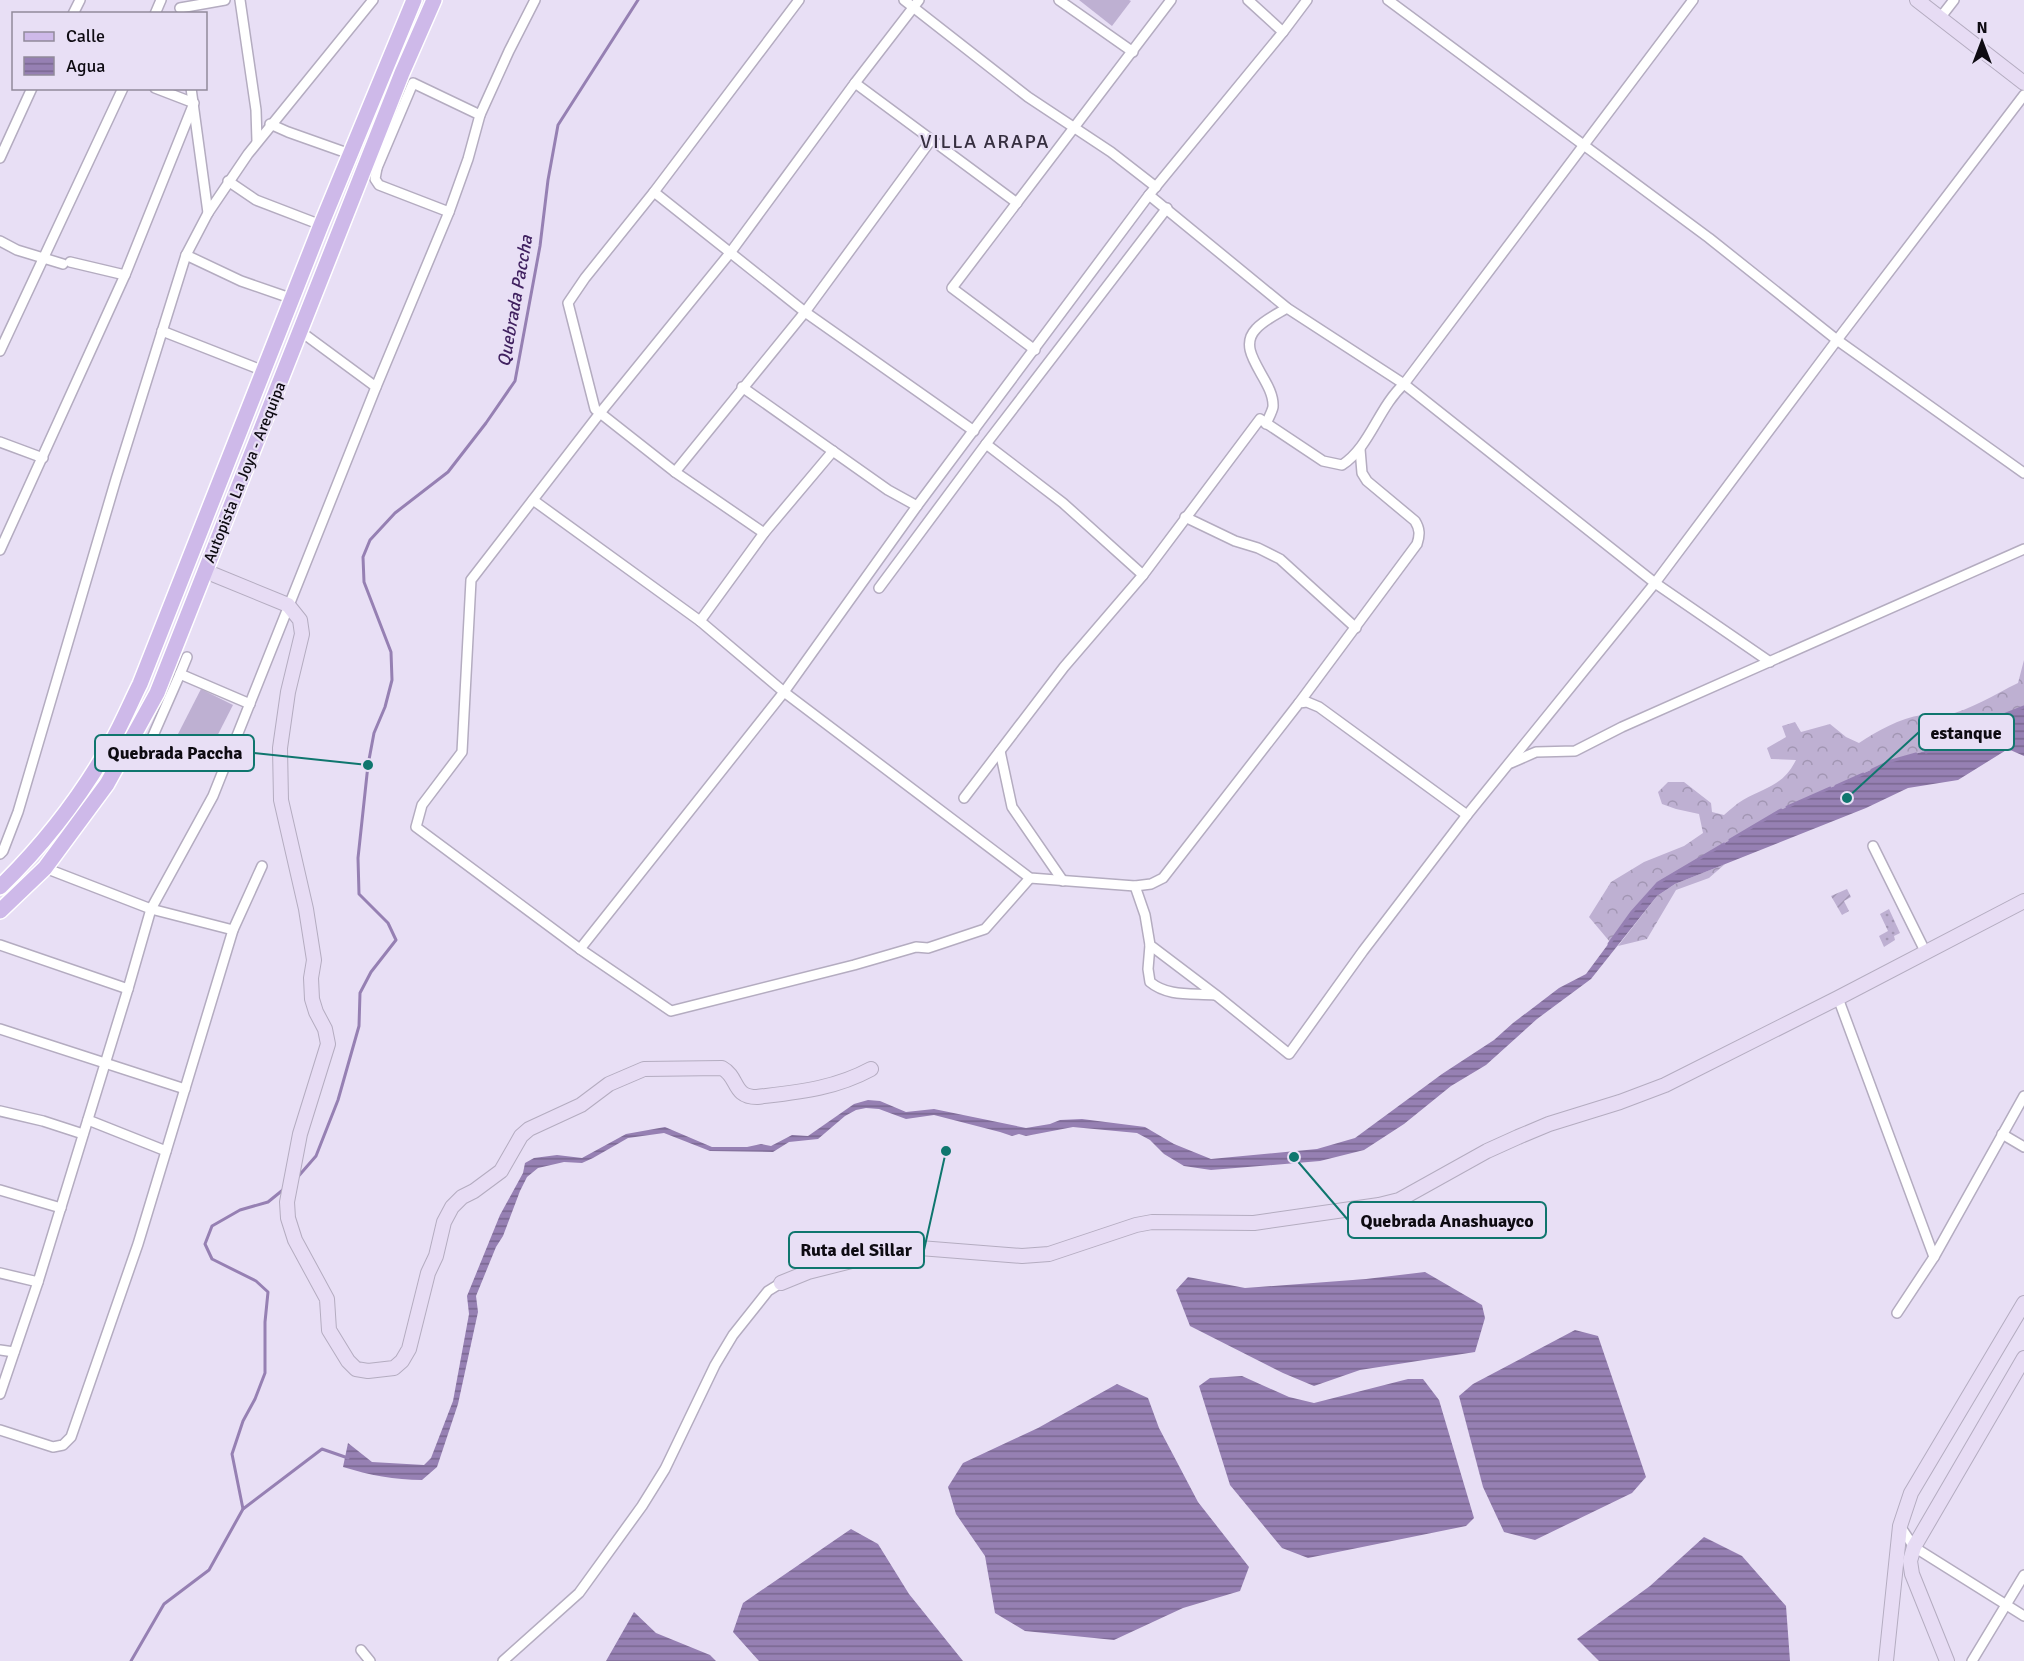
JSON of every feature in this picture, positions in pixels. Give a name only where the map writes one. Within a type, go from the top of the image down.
[{"type":"main road","name":"Autopista La Joya - Arequipa","points":[[0,887],[76,798],[111,743],[144,674],[321,225],[414,0]]},
{"type":"main road","name":"Autopista La Joya - Arequipa","points":[[0,911],[45,868],[107,784],[157,693],[300,331],[372,165],[402,73],[434,0]]},
{"type":"street","points":[[179,7],[226,0]]},
{"type":"street","points":[[240,0],[256,110],[257,141]]},
{"type":"street","points":[[0,854],[18,812],[186,255],[208,213],[257,141],[374,0]]},
{"type":"street","points":[[0,1394],[38,1282],[151,909],[213,796],[376,387],[449,212],[468,159],[480,115],[535,0]]},
{"type":"street","points":[[764,533],[675,472],[595,409],[568,303],[799,0]]},
{"type":"street","points":[[904,0],[917,3],[1028,97],[1111,152],[1156,187]]},
{"type":"street","points":[[1059,0],[1133,52]]},
{"type":"street","points":[[1035,350],[952,288],[1172,0]]},
{"type":"street","points":[[1248,0],[1283,32]]},
{"type":"street","points":[[580,949],[784,692],[917,506],[1149,195],[1307,0]]},
{"type":"street","points":[[1388,0],[1709,238],[1837,340],[2024,473]]},
{"type":"street","points":[[964,798],[1064,667],[1143,575],[1260,419],[1323,461],[1342,465],[1352,459],[1384,406],[1404,384],[1693,0]]},
{"type":"street","points":[[1917,0],[2024,83]]},
{"type":"street","points":[[1940,18],[1954,0]]},
{"type":"street","points":[[917,3],[730,253],[600,413],[471,580],[462,752],[422,805],[416,827],[580,949],[671,1011],[916,947],[928,948],[985,930],[1030,878]]},
{"type":"street","points":[[855,83],[1017,203]]},
{"type":"street","points":[[449,212],[379,185],[372,165],[413,84],[480,115]]},
{"type":"street","points":[[0,158],[31,90]]},
{"type":"street","points":[[0,351],[122,90]]},
{"type":"street","points":[[160,90],[194,103]]},
{"type":"street","points":[[191,90],[208,213]]},
{"type":"street","points":[[1150,945],[1289,1054],[1363,951],[1467,814],[1655,583],[2024,95]]},
{"type":"street","points":[[0,550],[125,275],[194,103]]},
{"type":"street","points":[[270,124],[350,154]]},
{"type":"street","points":[[675,472],[805,312],[931,140]]},
{"type":"street","points":[[228,181],[256,200],[321,225]]},
{"type":"street","points":[[654,192],[805,312],[974,431]]},
{"type":"street","points":[[1149,195],[1287,308],[1404,384],[1655,583],[1770,662]]},
{"type":"street","points":[[879,588],[1167,208]]},
{"type":"street","points":[[0,241],[43,259],[125,275]]},
{"type":"street","points":[[186,255],[240,280],[293,299]]},
{"type":"street","points":[[1266,424],[1273,407],[1271,391],[1251,356],[1250,338],[1255,330],[1287,308]]},
{"type":"street","points":[[162,331],[264,371]]},
{"type":"street","points":[[300,331],[376,387]]},
{"type":"street","points":[[742,387],[888,490],[917,506]]},
{"type":"street","points":[[0,442],[43,458]]},
{"type":"street","points":[[986,444],[1063,502],[1143,575]]},
{"type":"street","points":[[532,500],[700,621],[784,692],[1030,878],[1135,886],[1151,884],[1163,878],[1299,703],[1417,544],[1419,528],[1415,521],[1367,481],[1362,473],[1360,449]]},
{"type":"street","points":[[700,621],[764,533],[833,451]]},
{"type":"street","points":[[1185,517],[1280,559],[1356,628]]},
{"type":"street","points":[[1509,764],[1536,752],[1575,751],[1622,727],[2024,549]]},
{"type":"street","points":[[205,571],[288,605],[300,620],[302,634],[288,692],[280,748],[282,800],[314,960],[310,978],[312,999],[325,1029],[328,1044],[300,1134],[287,1202],[288,1218],[295,1240],[327,1299],[329,1330],[348,1361],[356,1369],[368,1371],[394,1368],[402,1361],[409,1349],[428,1273],[436,1256],[444,1222],[452,1207],[462,1197],[474,1191],[501,1170],[521,1136],[529,1129],[580,1105],[609,1084],[644,1069],[722,1068],[729,1072],[740,1092],[747,1097],[832,1086],[871,1069]]},
{"type":"street","points":[[152,738],[187,657]]},
{"type":"street","points":[[180,674],[250,704]]},
{"type":"street","points":[[1299,703],[1307,702],[1319,707],[1467,814]]},
{"type":"street","points":[[1000,751],[1012,807],[1063,881]]},
{"type":"street","points":[[1873,846],[1926,952]]},
{"type":"street","points":[[0,1430],[53,1447],[63,1445],[71,1437],[138,1244],[233,930],[262,866]]},
{"type":"street","points":[[45,868],[151,909],[233,930]]},
{"type":"street","points":[[1135,886],[1145,915],[1150,945],[1148,969],[1150,982],[1158,988],[1183,994],[1216,995]]},
{"type":"street","points":[[503,1661],[579,1593],[642,1506],[665,1469],[715,1365],[733,1335],[768,1291],[781,1283],[808,1272],[907,1247],[1022,1256],[1049,1254],[1136,1225],[1152,1222],[1254,1223],[1379,1205],[1399,1200],[1518,1137],[1549,1124],[1665,1085],[1839,998],[2024,901]]},
{"type":"street","points":[[0,945],[128,988]]},
{"type":"street","points":[[1839,998],[1934,1257]]},
{"type":"street","points":[[0,1029],[184,1089]]},
{"type":"street","points":[[1897,1313],[1934,1257],[2024,1096]]},
{"type":"street","points":[[0,1111],[44,1121],[83,1134]]},
{"type":"street","points":[[88,1120],[166,1151]]},
{"type":"street","points":[[2002,1134],[2024,1147]]},
{"type":"street","points":[[0,1190],[61,1208]]},
{"type":"street","points":[[0,1273],[38,1282]]},
{"type":"street","points":[[1886,1661],[1900,1526],[1911,1493],[2024,1303]]},
{"type":"street","points":[[0,1350],[14,1352]]},
{"type":"street","points":[[1947,1661],[1912,1574],[1910,1561],[1914,1547],[2024,1358]]},
{"type":"street","points":[[1900,1526],[1914,1547],[2024,1616]]},
{"type":"street","points":[[1972,1661],[2024,1575]]},
{"type":"street","points":[[361,1650],[370,1661]]},
{"type":"green space","points":[[1079,0],[1129,0],[1131,1],[1112,26]]},
{"type":"green space","points":[[2024,660],[2024,707],[1991,720],[1959,741],[1891,761],[1778,811],[1658,883],[1632,912],[1610,942],[1589,917],[1611,882],[1644,862],[1684,846],[1703,833],[1699,814],[1662,804],[1658,792],[1668,782],[1684,782],[1711,803],[1712,812],[1724,815],[1740,802],[1780,781],[1791,769],[1796,760],[1771,759],[1767,748],[1786,737],[1782,726],[1795,722],[1801,732],[1830,724],[1846,737],[1859,743],[1905,719],[1922,715],[1946,715],[1983,701],[2018,683]]},
{"type":"green space","points":[[201,689],[233,705],[210,750],[178,734]]},
{"type":"green space","points":[[1725,864],[1709,878],[1676,890],[1647,939],[1618,946],[1657,896],[1675,884]]},
{"type":"green space","points":[[1847,889],[1851,897],[1844,901],[1849,911],[1842,915],[1831,896]]},
{"type":"green space","points":[[1889,909],[1900,933],[1894,936],[1895,940],[1884,947],[1879,936],[1888,931],[1880,914]]},
{"type":"water","points":[[2024,707],[2024,756],[2008,749],[1958,780],[1908,788],[1866,808],[1675,884],[1657,896],[1591,979],[1537,1019],[1486,1065],[1451,1086],[1404,1124],[1364,1150],[1320,1161],[1211,1170],[1184,1166],[1137,1133],[1073,1127],[1026,1136],[1019,1134],[1012,1136],[934,1115],[906,1119],[879,1109],[866,1108],[845,1116],[818,1139],[789,1142],[773,1152],[710,1151],[664,1133],[628,1138],[582,1163],[564,1162],[538,1168],[527,1177],[520,1191],[476,1296],[478,1312],[458,1404],[437,1467],[422,1480],[382,1476],[343,1467],[348,1443],[372,1462],[424,1465],[431,1458],[453,1401],[469,1314],[467,1296],[500,1215],[523,1173],[525,1163],[534,1158],[557,1155],[582,1158],[626,1134],[665,1127],[712,1147],[747,1147],[761,1144],[771,1146],[792,1135],[808,1136],[854,1104],[868,1100],[880,1101],[906,1112],[934,1109],[1026,1128],[1060,1120],[1082,1119],[1145,1127],[1174,1144],[1211,1159],[1317,1149],[1355,1138],[1442,1074],[1494,1040],[1559,988],[1586,974],[1632,912],[1658,883],[1778,811],[1891,761],[1959,741],[1991,720]]},
{"type":"water","points":[[1425,1272],[1482,1305],[1485,1318],[1475,1352],[1360,1370],[1314,1386],[1283,1373],[1190,1326],[1176,1290],[1188,1277],[1245,1288]]},
{"type":"water","points":[[1575,1330],[1598,1336],[1646,1477],[1632,1493],[1535,1540],[1504,1532],[1483,1487],[1459,1396],[1473,1384]]},
{"type":"water","points":[[1242,1376],[1289,1397],[1314,1403],[1408,1379],[1423,1379],[1439,1400],[1474,1518],[1466,1526],[1308,1558],[1282,1548],[1230,1485],[1199,1386],[1210,1378]]},
{"type":"water","points":[[1117,1384],[1148,1398],[1159,1428],[1198,1502],[1249,1567],[1240,1591],[1183,1608],[1114,1640],[1025,1631],[995,1613],[985,1556],[956,1514],[948,1487],[963,1463],[1038,1428]]},
{"type":"water","points":[[851,1529],[878,1544],[909,1594],[963,1661],[759,1661],[733,1632],[743,1603]]},
{"type":"water","points":[[1704,1537],[1742,1556],[1786,1606],[1790,1661],[1599,1661],[1577,1639],[1650,1586]]},
{"type":"water","points":[[634,1612],[656,1633],[710,1655],[716,1661],[606,1661]]},
{"type":"waterway","name":"Quebrada Paccha","points":[[296,1179],[316,1156],[338,1100],[359,1026],[360,993],[371,972],[396,940],[388,923],[359,894],[358,858],[368,765],[374,733],[385,707],[392,680],[391,652],[364,582],[363,557],[370,540],[395,513],[448,472],[515,381],[540,246],[558,125],[638,0]]},
{"type":"waterway","points":[[1926,752],[1959,741],[1991,720],[2024,707]]},
{"type":"waterway","points":[[1872,770],[1891,761],[1916,754]]},
{"type":"waterway","points":[[1836,786],[1863,774]]},
{"type":"waterway","points":[[1787,807],[1830,788]]},
{"type":"waterway","points":[[1730,840],[1781,810]]},
{"type":"waterway","points":[[1609,944],[1632,912],[1658,883],[1724,844]]},
{"type":"waterway","name":"Quebrada Paccha","points":[[243,1509],[232,1454],[243,1421],[265,1373],[265,1322],[268,1292],[256,1281],[212,1259],[205,1244],[212,1226],[240,1210],[268,1202],[284,1189]]},
{"type":"waterway","points":[[131,1661],[164,1604],[209,1570],[243,1509],[322,1449],[348,1458]]},
{"type":"place","name":"Quebrada Paccha","points":[[368,765]]},
{"type":"place","name":"estanque","points":[[1847,798]]},
{"type":"place","name":"Ruta del Sillar","points":[[946,1151]]},
{"type":"place","name":"Quebrada Anashuayco","points":[[1294,1157]]},
{"type":"district","name":"VILLA ARAPA","points":[[985,141]]}]
